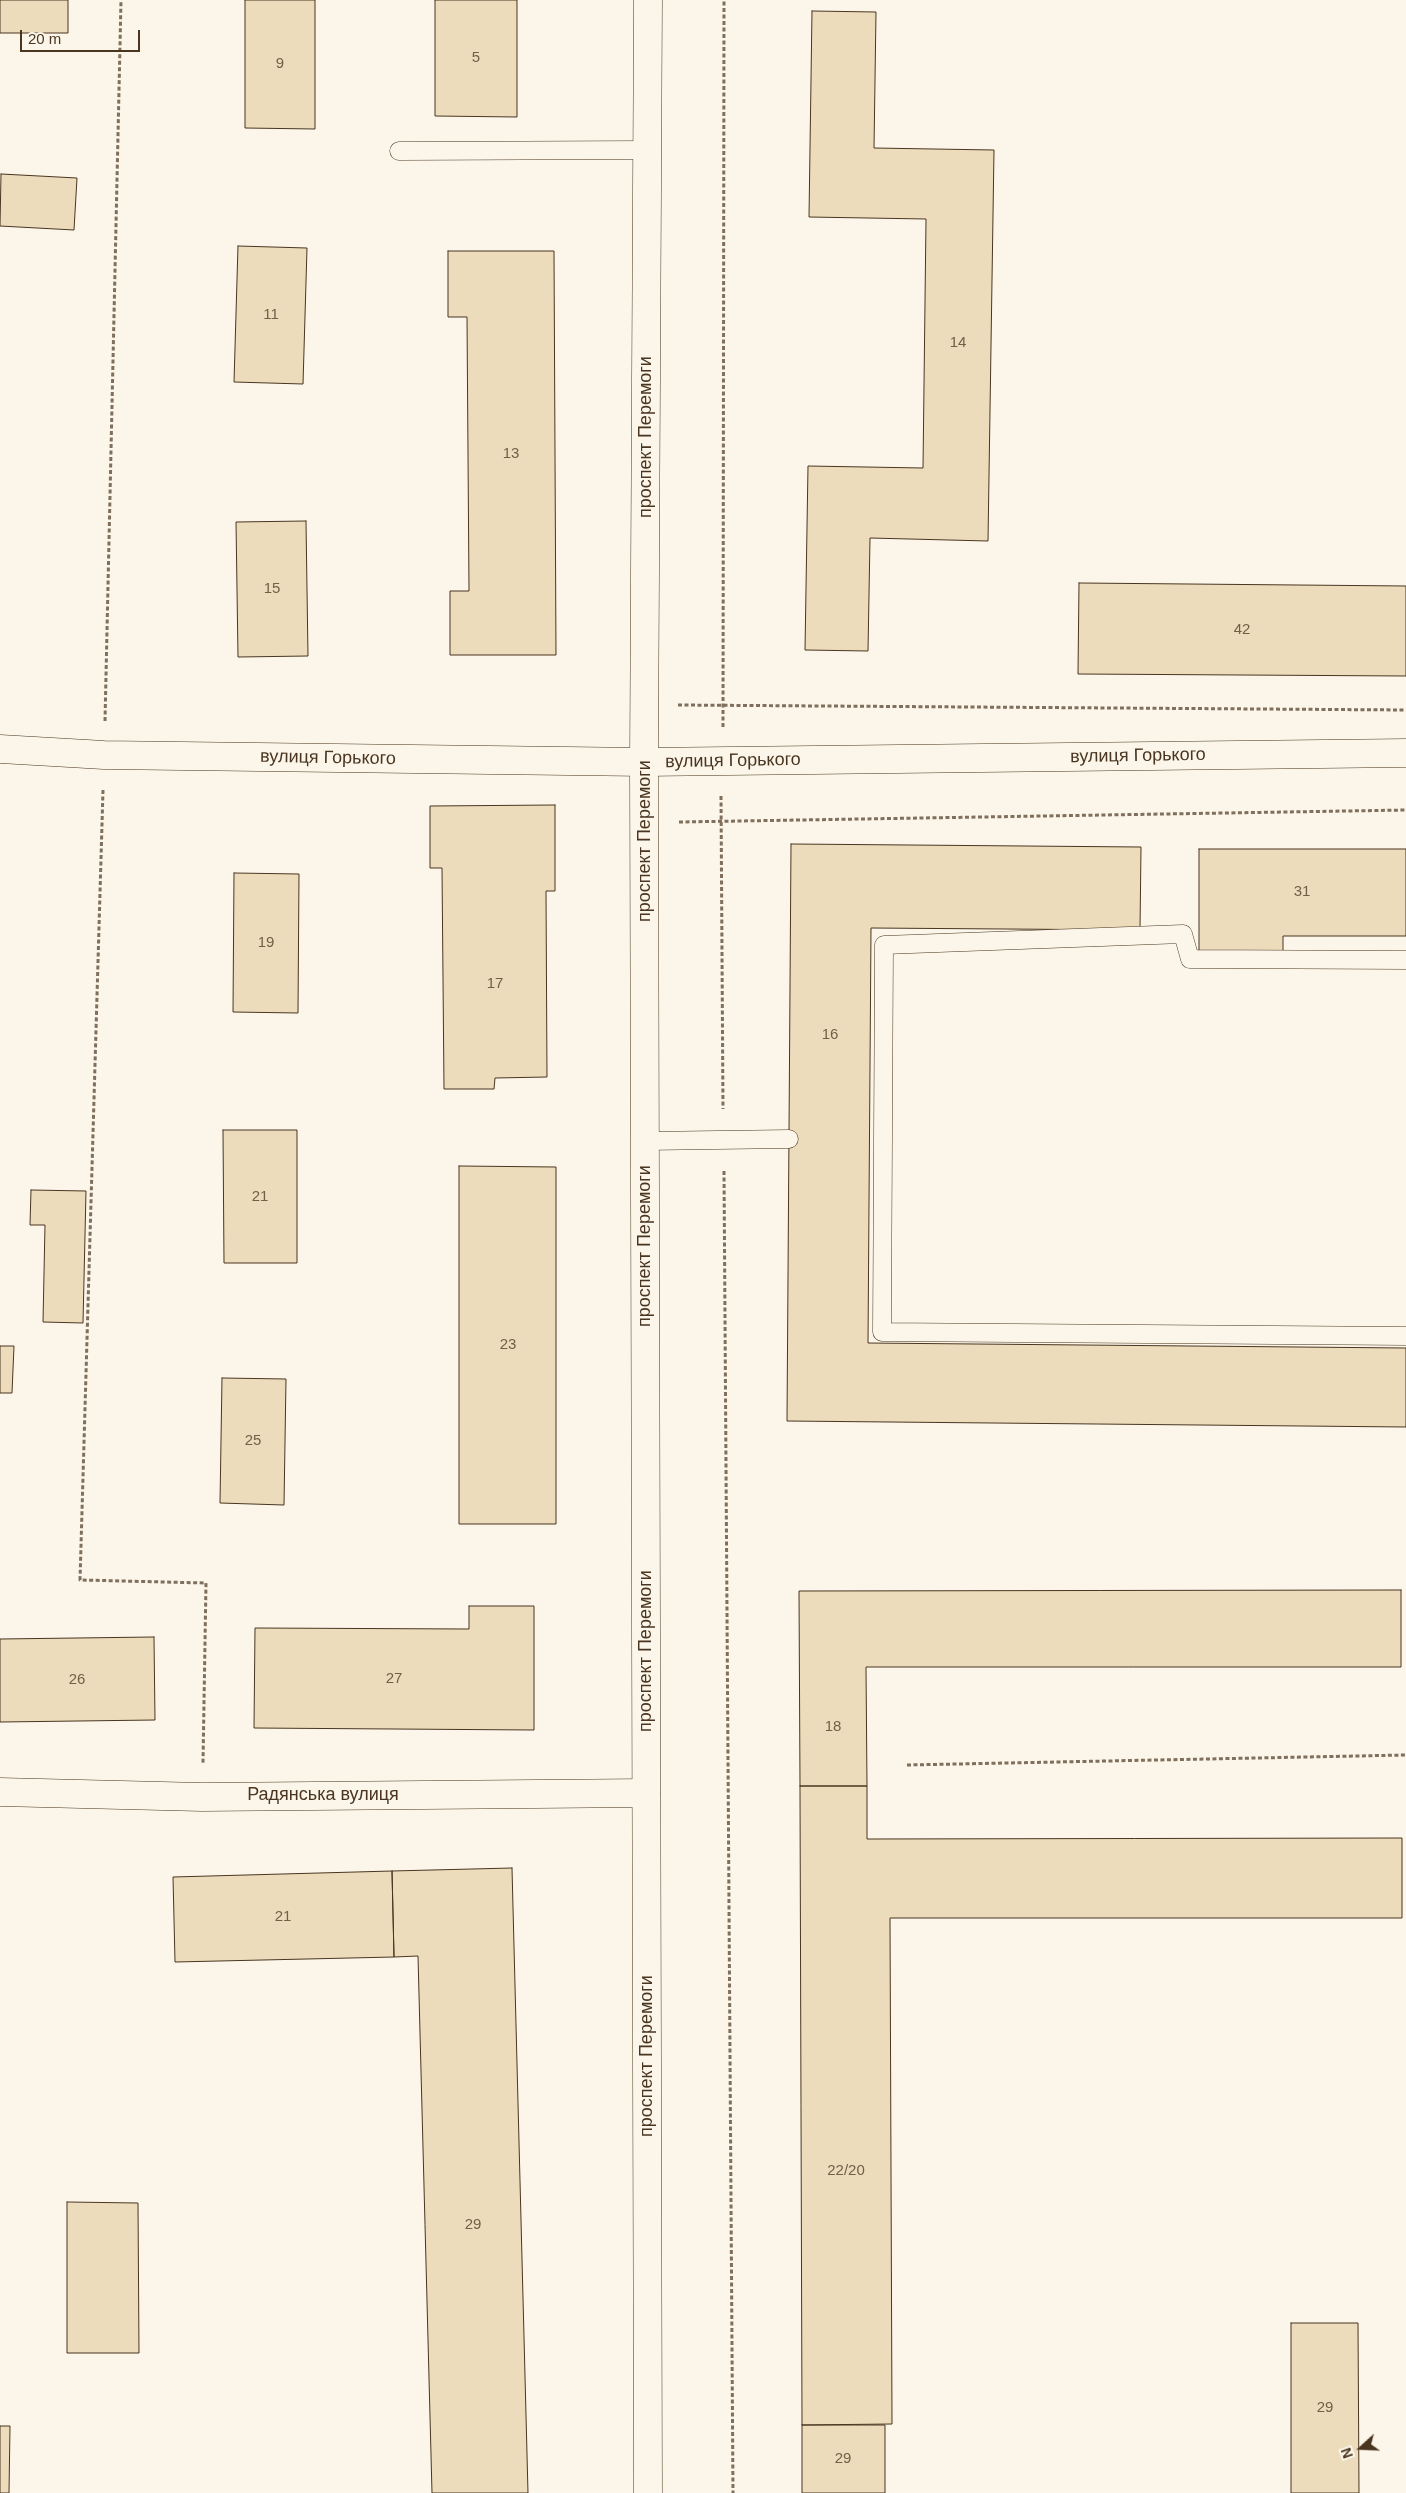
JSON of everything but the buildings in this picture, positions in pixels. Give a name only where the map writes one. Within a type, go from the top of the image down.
[{"type":"main road","name":"проспект Перемоги","points":[[648,0],[644,762],[648,2493]]},
{"type":"main road","name":"вулиця Горького","points":[[0,749],[104,755],[644,762],[1406,753]]},
{"type":"main road","name":"Радянська вулиця","points":[[0,1792],[202,1796],[646,1793]]},
{"type":"lane","points":[[400,151],[648,150]]},
{"type":"lane","points":[[1406,960],[1190,959],[1183,934],[884,945],[876,1141],[882,1332],[1406,1336]]},
{"type":"lane","points":[[645,1141],[790,1139]]},
{"type":"path","points":[[121,0],[104,755],[80,1580],[206,1583],[202,1796]]},
{"type":"path","points":[[724,0],[724,705],[721,761],[721,821],[734,2493]]},
{"type":"path","points":[[645,705],[1406,710]]},
{"type":"path","points":[[645,823],[1406,810]]},
{"type":"path","points":[[907,1765],[1406,1755]]}]
